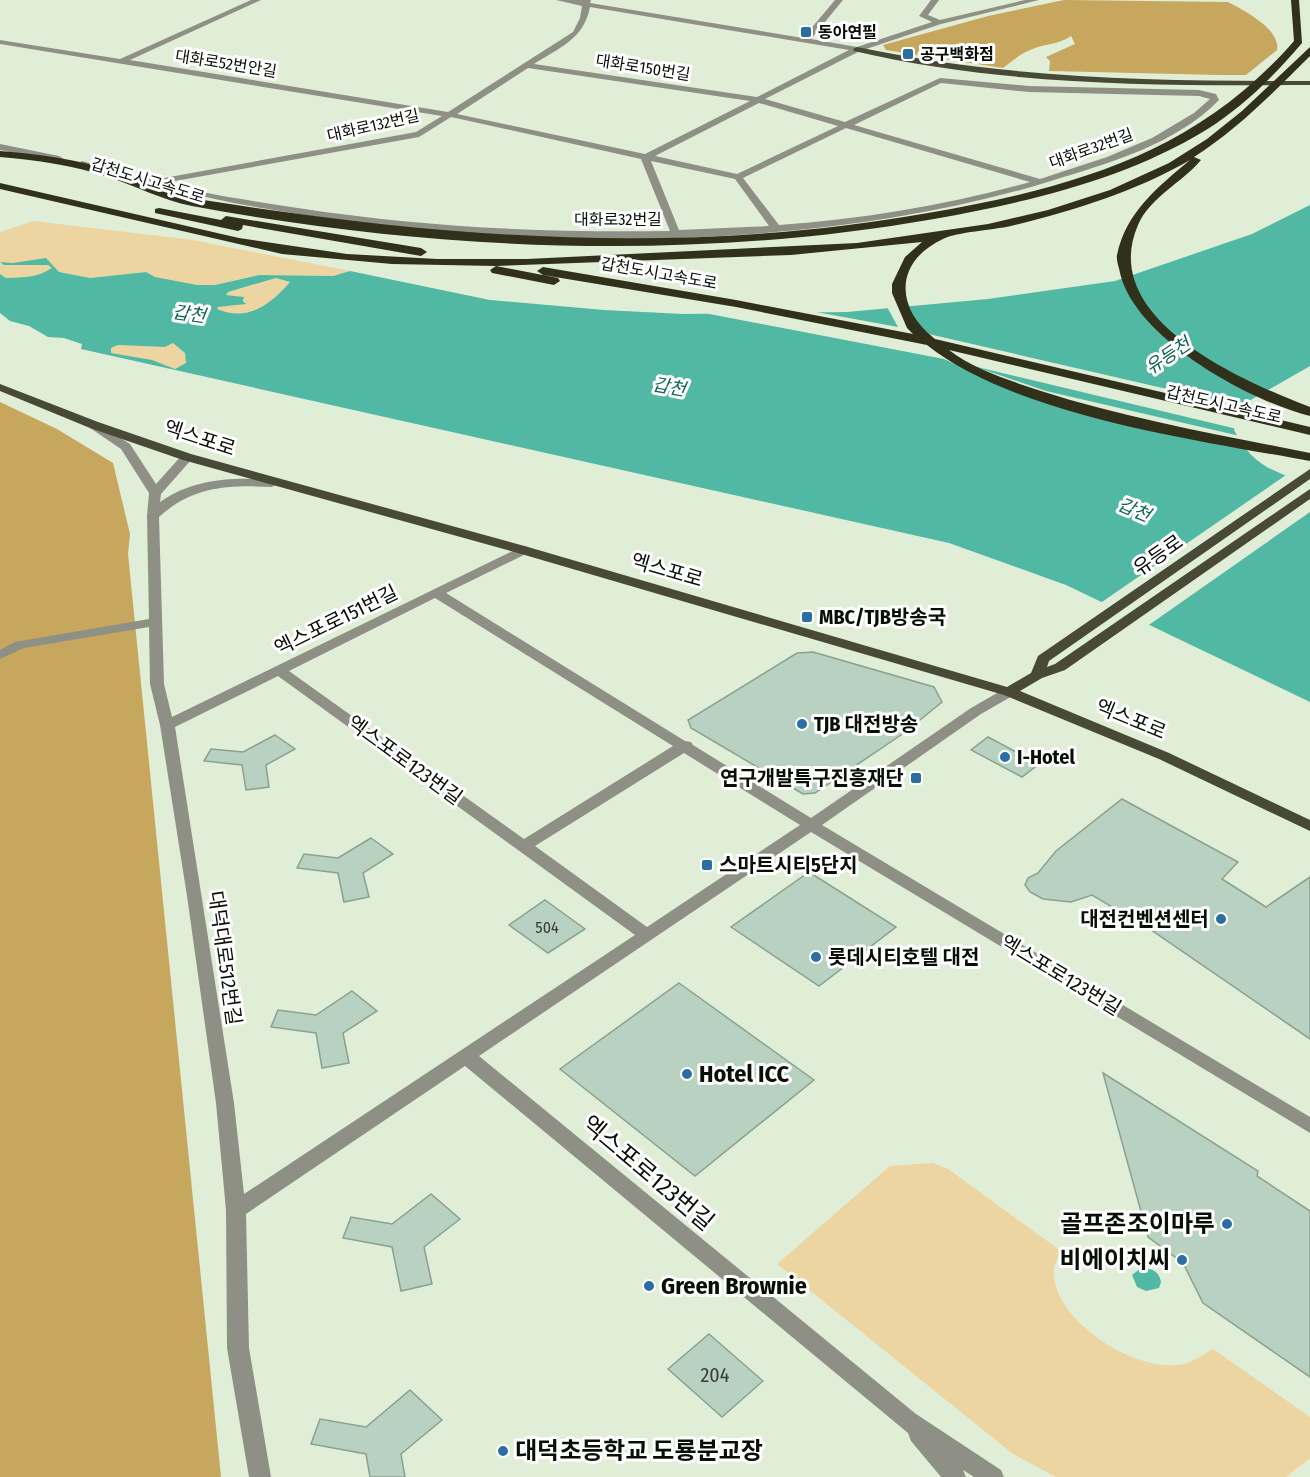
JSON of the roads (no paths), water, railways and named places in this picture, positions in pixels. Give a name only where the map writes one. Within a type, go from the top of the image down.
[{"type":"highway","points":[[0,154],[101,171],[151,192],[188,201],[390,231],[562,242],[695,241],[874,225],[982,207],[1041,193],[1103,174],[1161,150],[1194,133],[1233,105],[1299,41],[1295,0]]},
{"type":"highway","points":[[0,186],[229,240],[310,254],[375,261],[551,262],[856,246],[946,234],[1011,221],[1071,205],[1135,183],[1188,156],[1223,131],[1310,50]]},
{"type":"highway","points":[[1233,105],[1228,114],[1214,128],[1167,158],[1108,183],[952,231],[925,246],[907,263],[899,278],[898,299],[902,312],[919,335],[968,369],[1049,399],[1310,457]]},
{"type":"highway","points":[[1223,131],[1219,139],[1149,204],[1132,226],[1124,255],[1129,283],[1147,313],[1178,343],[1218,370],[1257,391],[1310,412]]},
{"type":"highway","name":"갑천도시고속도로","points":[[0,161],[87,178],[133,196],[180,210],[314,238],[630,284],[955,346],[1310,431]]},
{"type":"highway","name":"갑천도시고속도로","points":[[0,176],[142,208],[723,310],[947,355],[1310,442]]},
{"type":"main road","points":[[857,49],[933,64],[1032,78],[1310,81]]},
{"type":"main road","name":"엑스포로","points":[[0,387],[94,425],[187,458],[522,550],[1010,692],[1164,756],[1310,825]]},
{"type":"main road","name":"유등로","points":[[1037,675],[1044,659],[1310,474]]},
{"type":"main road","name":"유등로","points":[[1010,692],[1037,675],[1060,667],[1310,493]]},
{"type":"street","points":[[122,61],[257,0]]},
{"type":"street","points":[[560,0],[587,2],[857,49]]},
{"type":"street","points":[[805,41],[840,0]]},
{"type":"street","points":[[935,0],[923,16],[939,22]]},
{"type":"street","points":[[676,234],[645,158],[755,99],[857,49],[939,22],[1035,0]]},
{"type":"street","name":"대화로132번길","points":[[153,182],[419,134],[576,33],[581,26],[587,2]]},
{"type":"street","name":"대화로52번안길","points":[[0,42],[447,114],[738,177]]},
{"type":"street","name":"대화로150번길","points":[[527,65],[755,99],[1041,182]]},
{"type":"street","name":"대화로32번길","points":[[0,147],[119,171],[198,194],[423,226],[567,235],[676,234],[776,228],[916,212],[1041,182],[1090,167],[1162,136],[1215,100],[1213,96],[1029,89],[947,79],[940,80],[847,126]]},
{"type":"street","points":[[776,228],[738,177],[847,126]]},
{"type":"street","points":[[94,425],[126,447],[155,493],[187,458]]},
{"type":"street","points":[[153,516],[174,496],[192,488],[239,481],[272,483]]},
{"type":"street","name":"대덕대로512번길","points":[[155,493],[153,516],[157,684],[167,725],[225,1103],[236,1210],[238,1348],[260,1477]]},
{"type":"street","name":"엑스포로151번길","points":[[167,725],[522,550]]},
{"type":"street","name":"엑스포로123번길","points":[[436,593],[686,745],[811,825],[1310,1126]]},
{"type":"street","points":[[0,655],[20,645],[156,622]]},
{"type":"street","name":"엑스포로123번길","points":[[279,670],[647,935]]},
{"type":"street","points":[[236,1210],[811,825],[976,711],[1010,692]]},
{"type":"street","points":[[524,846],[686,745]]},
{"type":"street","name":"엑스포로123번길","points":[[466,1056],[908,1421]]},
{"type":"street","points":[[908,1421],[955,1477]]},
{"type":"street","points":[[908,1421],[993,1477]]},
{"type":"water","points":[[1310,205],[1310,366],[1242,405],[1234,430],[1241,443],[1257,460],[1275,471],[1310,485],[1310,702],[1066,585],[949,543],[81,349],[82,344],[64,338],[48,337],[29,326],[10,321],[0,313],[0,274],[6,278],[24,277],[41,274],[52,268],[48,265],[4,265],[0,262],[13,263],[46,258],[59,272],[90,278],[146,272],[155,277],[197,285],[215,285],[259,275],[333,276],[350,271],[490,300],[604,310],[683,314],[847,312],[988,299],[1115,281],[1252,234]],"holes":[[[276,278],[290,282],[275,298],[258,309],[239,314],[217,309],[218,307],[246,304],[243,301],[244,297],[226,295],[228,292]],[[173,343],[185,353],[186,363],[175,369],[152,360],[111,353],[111,348],[118,345],[165,347]]]},
{"type":"water","points":[[1141,1268],[1156,1273],[1161,1282],[1159,1288],[1146,1291],[1137,1287],[1132,1275]]},
{"type":"place","name":"동아연필","points":[[806,32]]},
{"type":"place","name":"공구백화점","points":[[908,54]]},
{"type":"place","name":"MBC/TJB방송국","points":[[807,617]]},
{"type":"place","name":"TJB 대전방송","points":[[802,724]]},
{"type":"place","name":"I-Hotel","points":[[1005,757]]},
{"type":"place","name":"연구개발특구진흥재단","points":[[916,778]]},
{"type":"place","name":"스마트시티5단지","points":[[707,865]]},
{"type":"place","name":"대전컨벤션센터","points":[[1221,919]]},
{"type":"place","name":"롯데시티호텔 대전","points":[[816,957]]},
{"type":"place","name":"Hotel ICC","points":[[687,1074]]},
{"type":"place","name":"골프존조이마루","points":[[1227,1224]]},
{"type":"place","name":"비에이치씨","points":[[1182,1260]]},
{"type":"place","name":"Green Brownie","points":[[649,1286]]},
{"type":"place","name":"대덕초등학교 도룡분교장","points":[[503,1451]]},
{"type":"water label","name":"갑천","points":[[189,314]]},
{"type":"water label","name":"유등천","points":[[1168,356]]},
{"type":"water label","name":"갑천","points":[[669,387]]},
{"type":"water label","name":"갑천","points":[[1134,510]]}]
